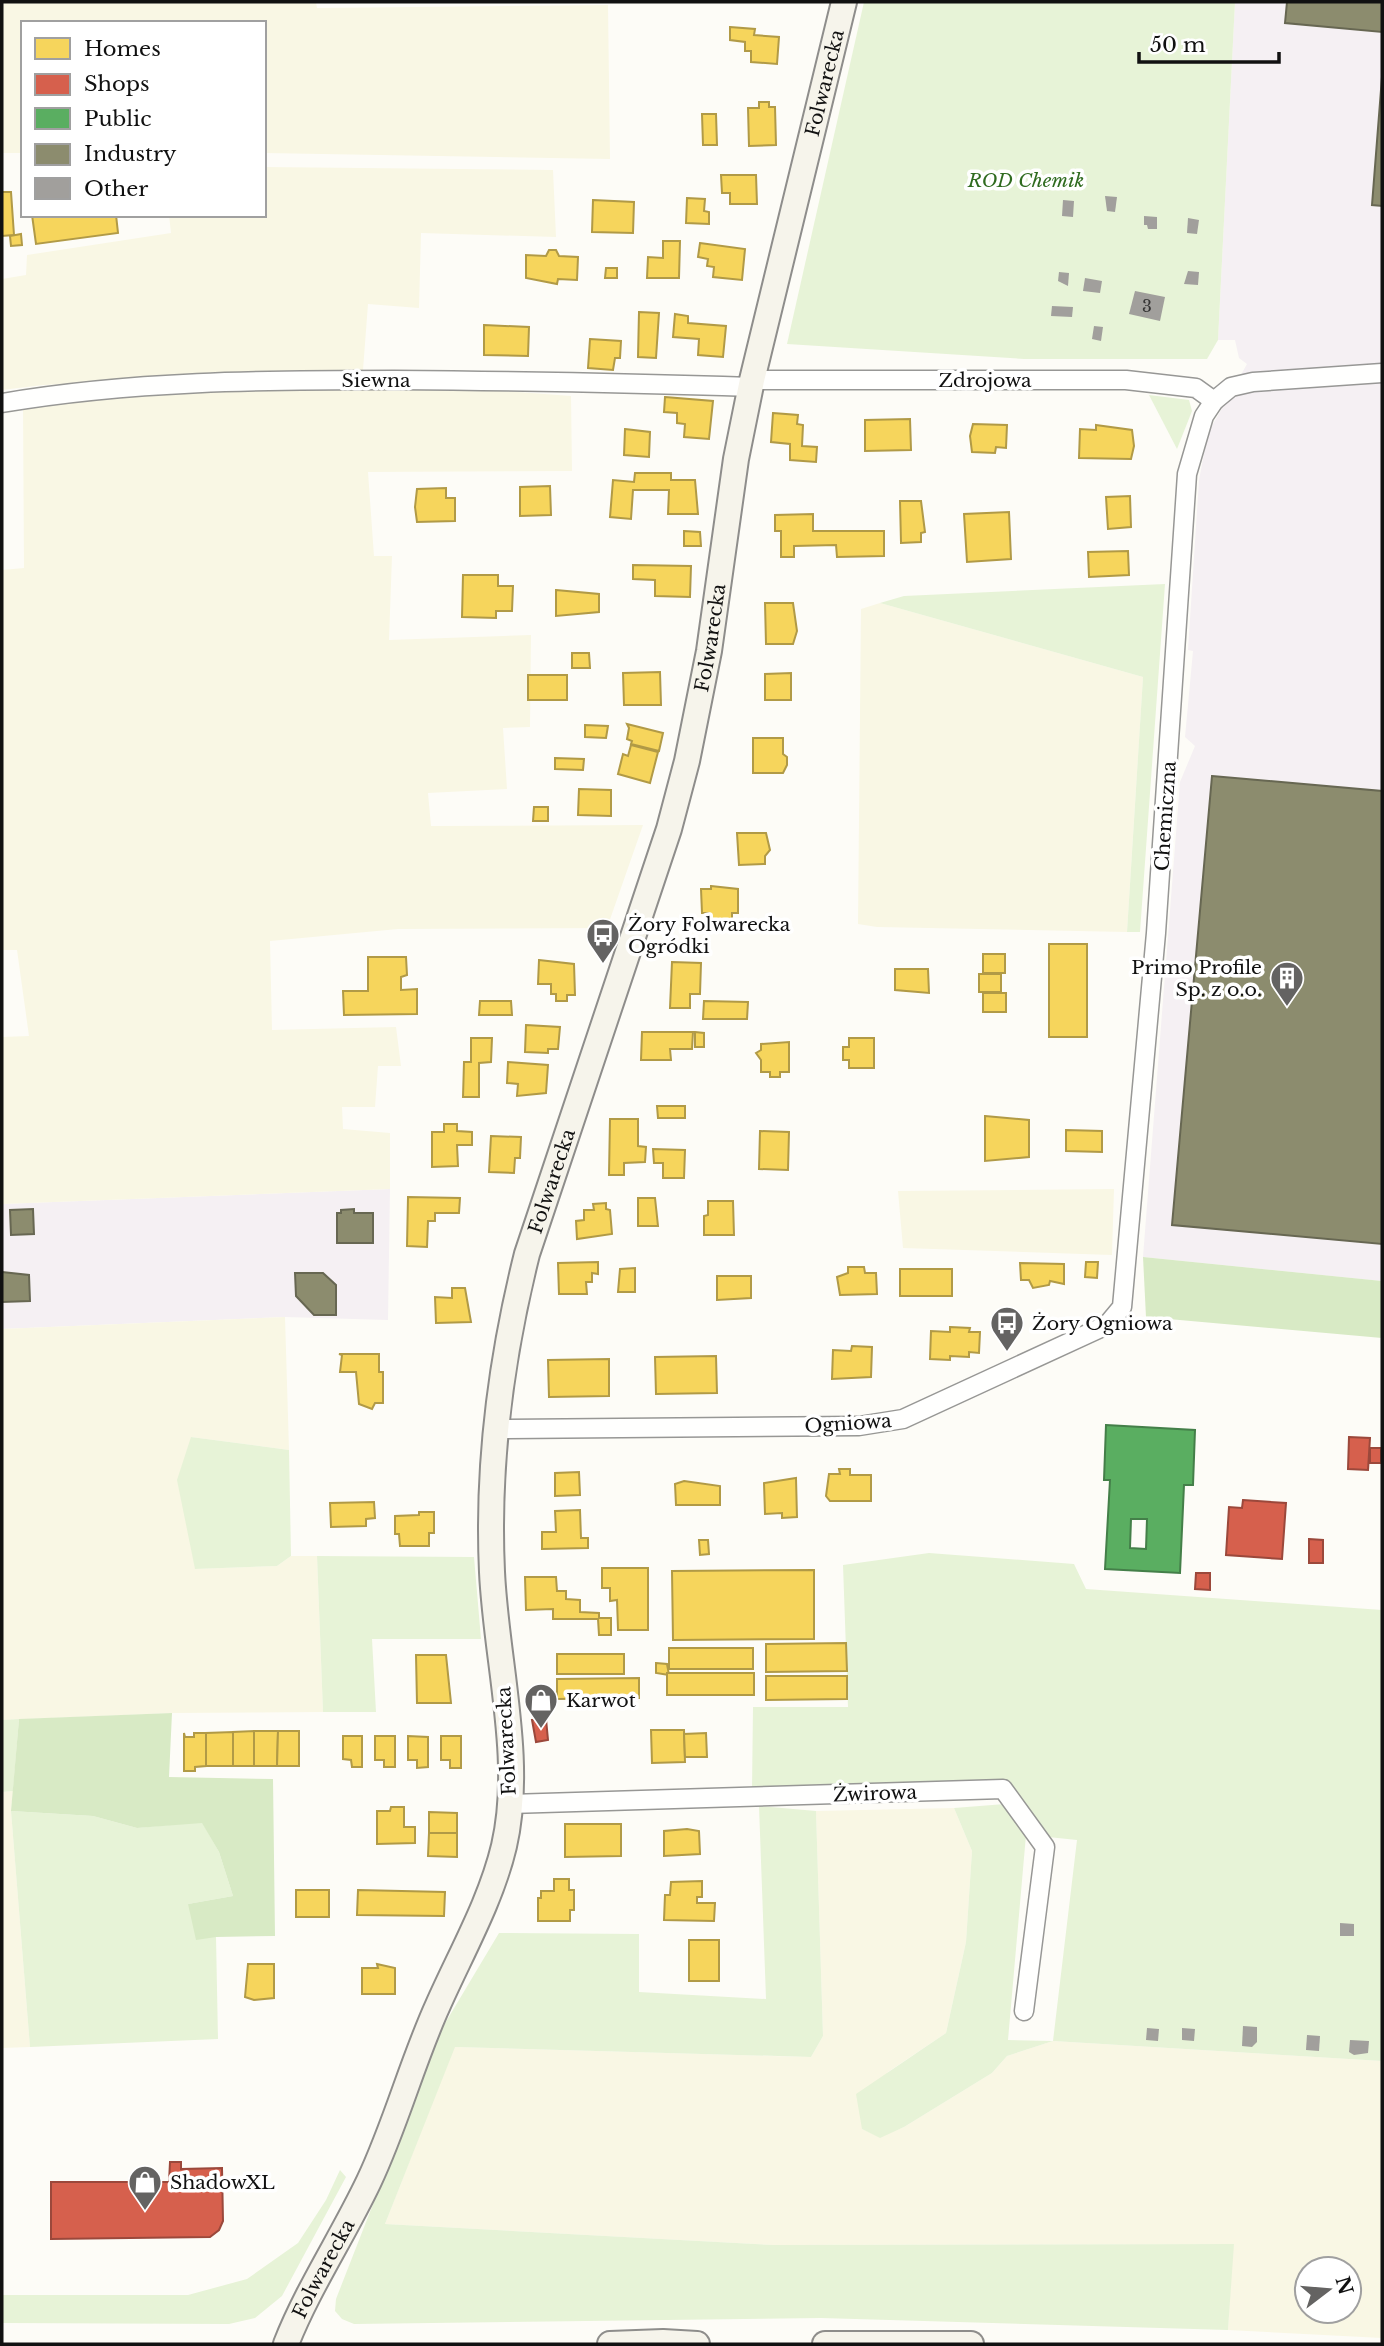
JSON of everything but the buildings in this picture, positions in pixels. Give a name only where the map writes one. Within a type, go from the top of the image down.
[{"type":"street","name":"Folwarecka","points":[[286,2344],[383,2150],[430,2021],[488,1894],[504,1846],[510,1804],[508,1728],[492,1574],[490,1501],[496,1429],[515,1302],[527,1254],[634,939],[687,761],[709,651],[736,459],[751,384],[844,2]]},
{"type":"street","name":"Chemiczna","points":[[1128,1259],[1162,851],[1187,474],[1200,429],[1214,401],[1231,387],[1253,382],[1382,373]]},
{"type":"street","name":"Siewna","points":[[2,403],[38,395],[290,380],[751,384]]},
{"type":"street","name":"Zdrojowa","points":[[751,384],[1126,380],[1196,388],[1214,401]]},
{"type":"street","name":"Ogniowa","points":[[496,1429],[859,1426],[903,1419],[1107,1325],[1122,1307],[1128,1259]]},
{"type":"street","name":"Żwirowa","points":[[510,1804],[1003,1789],[1045,1847],[1024,2011]]},
{"type":"street","points":[[610,2344],[697,2344]]},
{"type":"street","points":[[825,2344],[971,2344]]},
{"type":"shaded area","points":[[2,2],[316,2],[317,8],[608,5],[610,159],[266,153],[266,21],[21,21],[21,153],[2,153]]},
{"type":"shaded area","points":[[1235,2],[1382,2],[1382,1281],[1143,1257],[1180,782],[1195,746],[1185,737],[1193,651],[1188,650],[1199,480],[1208,433],[1247,364],[1239,358],[1235,340],[1218,340]]},
{"type":"shaded area","points":[[266,167],[553,170],[556,237],[421,233],[419,308],[368,304],[363,370],[43,385],[2,390],[2,279],[26,275],[27,255],[171,233],[169,217],[266,217]]},
{"type":"shaded area","points":[[288,387],[503,391],[571,396],[572,471],[368,472],[374,556],[392,556],[389,640],[531,635],[530,727],[503,728],[507,789],[428,793],[431,826],[643,825],[607,928],[398,929],[270,941],[272,1030],[396,1027],[401,1066],[378,1066],[375,1107],[342,1107],[343,1129],[390,1133],[390,1189],[2,1204],[2,1037],[29,1036],[17,950],[2,950],[2,570],[24,568],[23,405],[142,394]]},
{"type":"shaded area","points":[[880,603],[1143,677],[1127,932],[877,927],[858,924],[861,609]]},
{"type":"shaded area","points":[[390,1189],[388,1320],[285,1317],[2,1329],[2,1204]]},
{"type":"shaded area","points":[[1114,1189],[1112,1255],[903,1248],[898,1191]]},
{"type":"shaded area","points":[[285,1317],[289,1450],[191,1437],[195,1569],[277,1566],[291,1556],[317,1556],[323,1712],[172,1713],[2,1720],[2,1329]]},
{"type":"shaded area","points":[[13,1791],[11,1811],[30,2047],[2,2048],[2,1792]]},
{"type":"shaded area","points":[[954,1808],[972,1851],[966,1942],[946,2033],[888,2072],[862,2129],[880,2137],[904,2127],[992,2073],[1007,2056],[1053,2041],[1382,2061],[1382,2338],[1228,2330],[1233,2244],[773,2245],[385,2224],[454,2047],[811,2057],[823,2036],[816,1811]]},
{"type":"green space","name":"ROD Chemik","points":[[864,2],[1235,2],[1218,340],[1207,359],[1024,359],[787,344]]},
{"type":"green space","points":[[1149,395],[1189,400],[1192,411],[1177,449]]},
{"type":"green space","points":[[1165,584],[1140,932],[1127,932],[1143,677],[880,603],[904,596]]},
{"type":"green space","points":[[1143,1257],[1382,1281],[1382,1338],[1146,1317]]},
{"type":"green space","points":[[191,1437],[289,1450],[291,1556],[277,1566],[195,1569],[177,1480]]},
{"type":"green space","points":[[929,1553],[1074,1564],[1086,1589],[1382,1610],[1382,2061],[1053,2041],[1077,1840],[1048,1837],[1008,1780],[752,1789],[753,1707],[848,1707],[843,1565]]},
{"type":"green space","points":[[317,1556],[474,1557],[481,1639],[372,1639],[376,1712],[323,1712]]},
{"type":"green space","points":[[172,1713],[169,1777],[273,1779],[275,1936],[196,1940],[188,1904],[233,1896],[219,1852],[202,1823],[137,1828],[93,1816],[11,1811],[19,1719]]},
{"type":"green space","points":[[19,1719],[13,1791],[2,1792],[2,1720]]},
{"type":"green space","points":[[1005,1804],[1026,1835],[1008,2040],[1053,2041],[1007,2056],[992,2073],[904,2127],[880,2138],[862,2129],[856,2094],[946,2033],[966,1942],[972,1851],[954,1808]]},
{"type":"green space","points":[[759,1806],[816,1811],[823,2036],[811,2057],[455,2047],[385,2224],[773,2245],[1234,2244],[1228,2330],[821,2318],[354,2324],[342,2319],[335,2311],[336,2299],[441,2030],[499,1933],[639,1934],[639,1992],[766,1999]]},
{"type":"green space","points":[[11,1811],[93,1816],[137,1828],[202,1822],[219,1852],[233,1896],[188,1904],[216,1937],[218,2039],[30,2047]]},
{"type":"green space","points":[[340,2170],[346,2177],[282,2296],[255,2318],[229,2324],[2,2323],[2,2295],[188,2295],[247,2279],[298,2243],[326,2200]]},
{"type":"place","name":"Żory Folwarecka Ogródki","points":[[603,965]]},
{"type":"place","name":"Primo Profile Sp. z o.o.","points":[[1287,1008]]},
{"type":"place","name":"Żory Ogniowa","points":[[1007,1353]]},
{"type":"place","name":"Karwot","points":[[541,1730]]},
{"type":"place","name":"ShadowXL","points":[[145,2212]]}]
